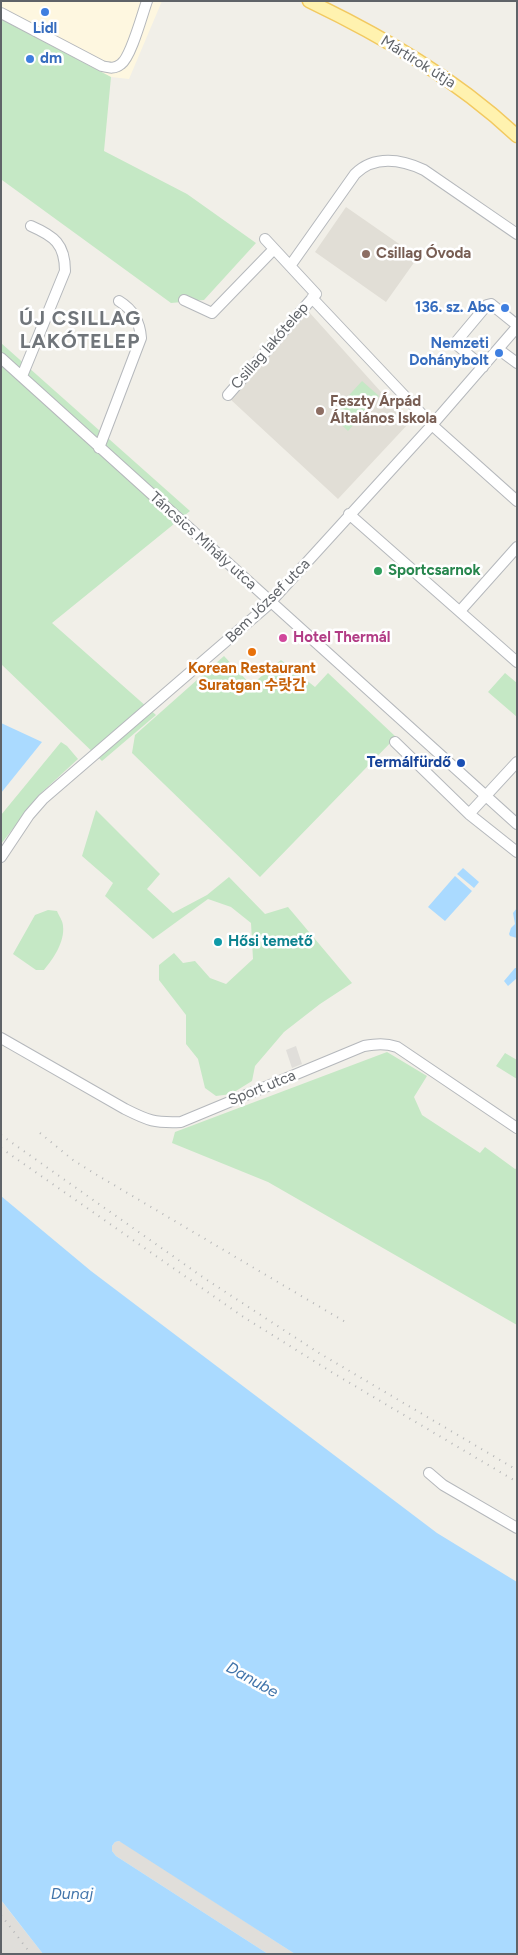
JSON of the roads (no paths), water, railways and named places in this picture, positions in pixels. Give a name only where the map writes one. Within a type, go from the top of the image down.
[{"type":"main road","name":"Mártírok útja","points":[[309,1],[368,31],[426,64],[469,95],[517,136]]},
{"type":"street","points":[[1,13],[102,66],[110,68],[120,66],[127,58],[147,1]]},
{"type":"street","points":[[290,266],[356,174],[364,166],[376,161],[395,161],[424,170],[517,234]]},
{"type":"street","points":[[22,376],[65,271],[64,254],[56,241],[46,233],[31,226]]},
{"type":"street","name":"Csillag lakótelep","points":[[228,395],[316,294],[264,239]]},
{"type":"street","points":[[184,300],[212,313],[274,249]]},
{"type":"street","name":"Csillag lakótelep","points":[[312,298],[432,425],[517,500]]},
{"type":"street","points":[[99,448],[140,338],[136,319],[128,306],[119,301]]},
{"type":"street","points":[[483,367],[457,345],[456,342],[487,305],[491,304],[517,326]]},
{"type":"street","name":"Bem József utca","points":[[1,857],[28,815],[43,799],[241,630],[271,602],[349,514],[432,425],[517,326]]},
{"type":"street","points":[[498,349],[517,363]]},
{"type":"street","name":"Táncsics Mihály utca","points":[[1,358],[517,824]]},
{"type":"street","points":[[349,514],[517,662]]},
{"type":"street","points":[[460,612],[517,547]]},
{"type":"street","points":[[396,742],[469,814],[517,852]]},
{"type":"street","points":[[469,814],[517,762]]},
{"type":"street","name":"Sport utca","points":[[1,1038],[125,1109],[159,1123],[181,1122],[364,1046],[382,1043],[389,1044],[397,1047],[517,1128]]},
{"type":"street","points":[[429,1472],[444,1486],[517,1528]]},
{"type":"water","points":[[1,723],[42,742],[1,793]]},
{"type":"water","points":[[463,868],[479,882],[474,888],[457,874]]},
{"type":"water","points":[[455,876],[472,891],[445,921],[428,907]]},
{"type":"water","points":[[517,908],[517,938],[509,934],[515,924],[513,913]]},
{"type":"water","points":[[517,968],[517,978],[508,986],[504,981]]},
{"type":"water","points":[[1,1196],[91,1271],[437,1533],[517,1582],[517,1954],[295,1954],[119,1841],[115,1842],[112,1846],[112,1851],[116,1856],[268,1954],[43,1954],[1,1900]]},
{"type":"railway","points":[[40,1133],[73,1160],[97,1175],[347,1323]]},
{"type":"railway","points":[[1,1135],[204,1278],[319,1353],[517,1470]]},
{"type":"railway","points":[[1,1148],[242,1316],[333,1373],[517,1482]]},
{"type":"railway","points":[[1,1915],[31,1954]]},
{"type":"place","name":"Lidl","points":[[45,12]]},
{"type":"place","name":"dm","points":[[30,59]]},
{"type":"place","name":"Csillag Óvoda","points":[[366,254]]},
{"type":"place","name":"136. sz. Abc","points":[[505,308]]},
{"type":"place","name":"Nemzeti Dohánybolt","points":[[499,353]]},
{"type":"place","name":"Feszty Árpád Általános Iskola","points":[[320,411]]},
{"type":"place","name":"Sportcsarnok","points":[[378,571]]},
{"type":"place","name":"Hotel Thermál","points":[[283,638]]},
{"type":"place","name":"Korean Restaurant Suratgan 수랏간","points":[[252,652]]},
{"type":"place","name":"Termálfürdő","points":[[461,763]]},
{"type":"place","name":"Hősi temető","points":[[218,942]]},
{"type":"district","name":"ÚJ CSILLAG LAKÓTELEP","points":[[80,330]]},
{"type":"water label","name":"Danube","points":[[252,1680]]},
{"type":"water label","name":"Dunaj","points":[[72,1894]]}]
